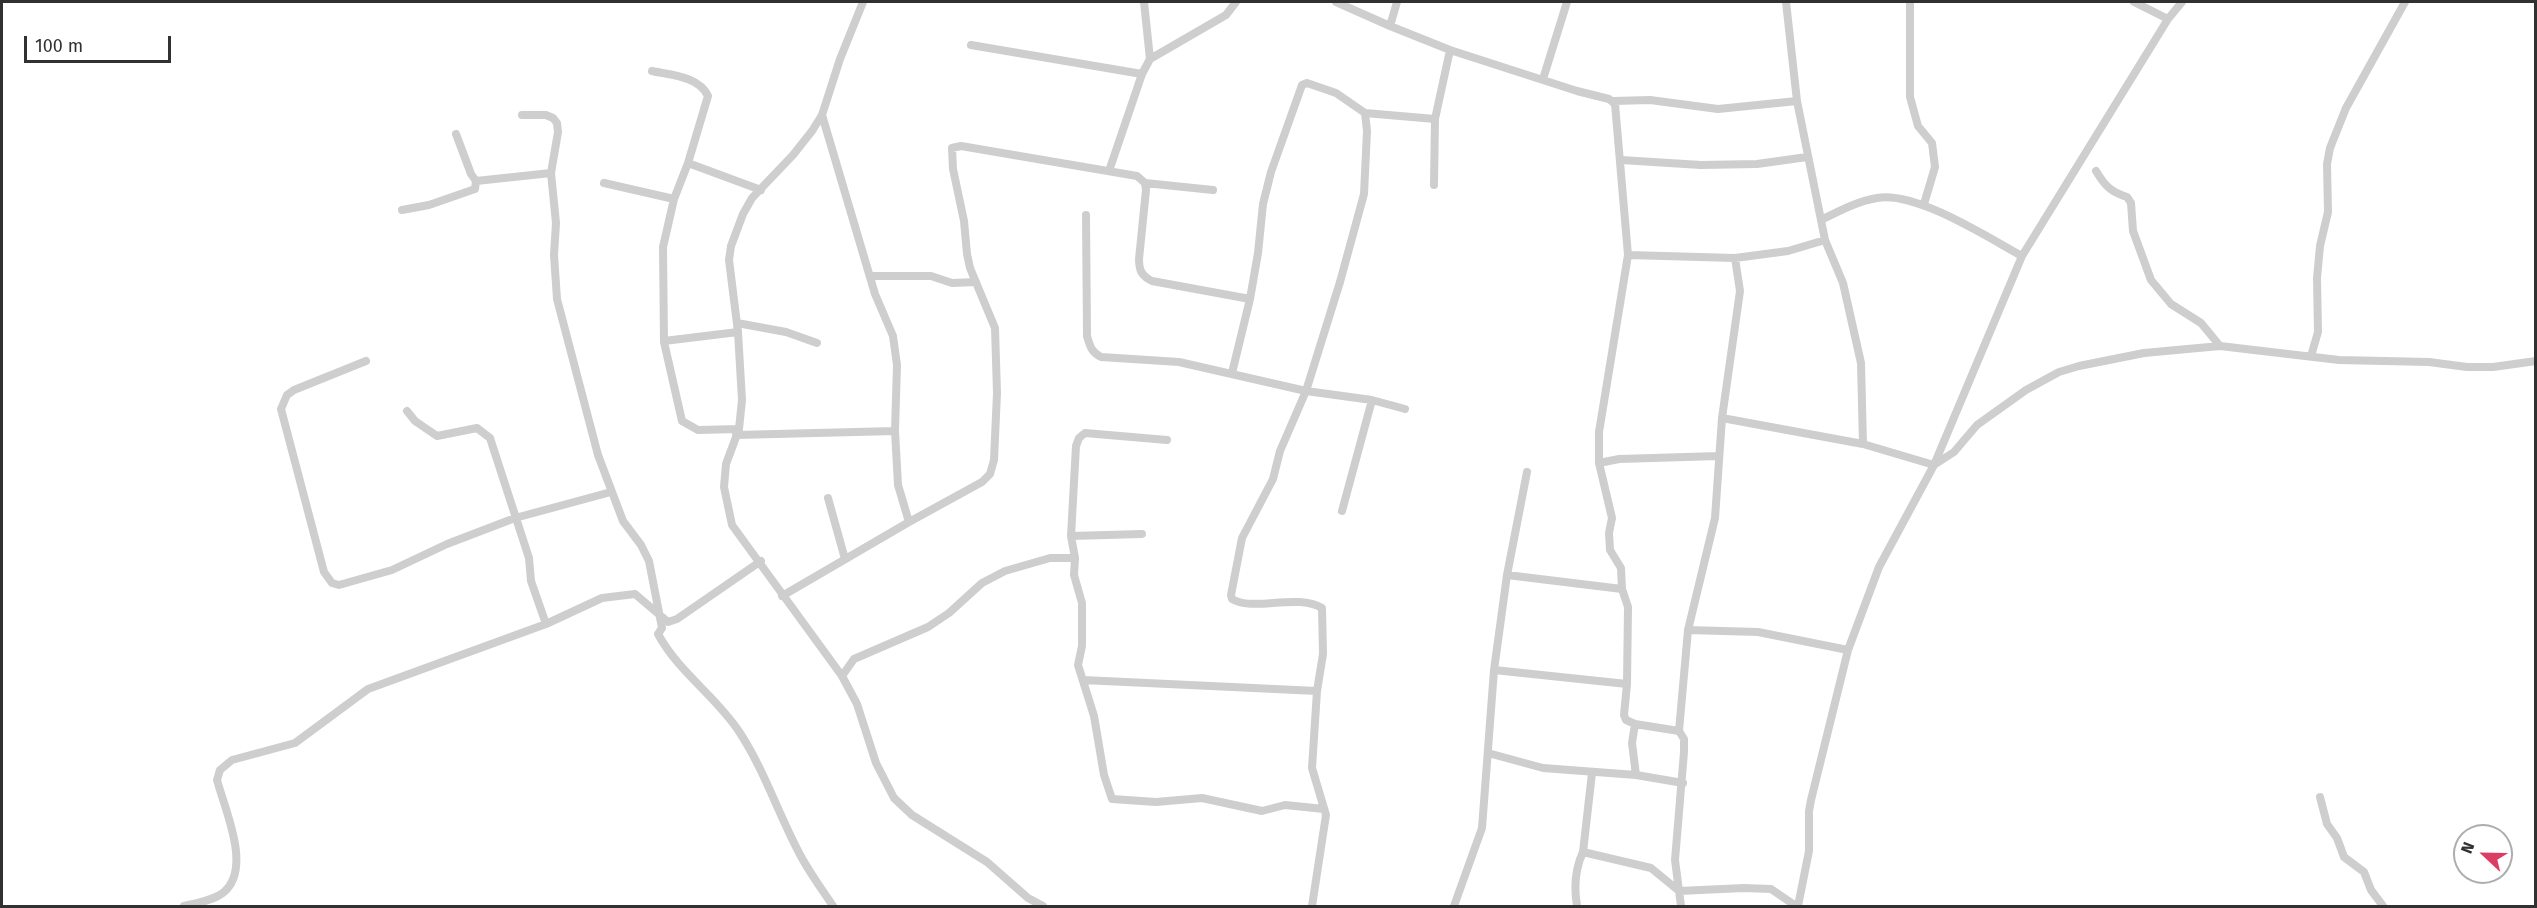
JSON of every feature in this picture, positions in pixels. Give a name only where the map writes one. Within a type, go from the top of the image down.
[{"type":"street","points":[[863,2],[840,59],[822,114],[812,131],[753,198],[743,214],[731,246],[729,260],[738,328],[742,400],[738,432],[726,464],[724,487],[727,505],[732,525],[761,561],[782,596],[842,676],[857,704],[876,762],[894,798],[912,815],[987,862],[1028,898],[1043,906]]},
{"type":"street","points":[[1144,2],[1150,59]]},
{"type":"street","points":[[1110,171],[1142,74],[1150,59],[1226,15],[1236,2]]},
{"type":"street","points":[[1336,2],[1390,27],[1450,50],[1613,101],[1650,100],[1718,109],[1797,101]]},
{"type":"street","points":[[1390,27],[1397,2]]},
{"type":"street","points":[[1543,79],[1567,2]]},
{"type":"street","points":[[1786,2],[1797,101],[1807,157],[1825,240],[1843,283],[1861,363],[1863,444]]},
{"type":"street","points":[[1910,2],[1910,97],[1918,126],[1932,143],[1935,166],[1924,204]]},
{"type":"street","points":[[2134,2],[2168,19]]},
{"type":"street","points":[[1583,852],[1652,868],[1678,891],[1771,889],[1797,906],[1809,851],[1809,811],[1848,650],[1879,567],[1934,465],[2022,256],[2168,19],[2182,2]]},
{"type":"street","points":[[2311,356],[2318,332],[2317,278],[2320,246],[2328,212],[2327,164],[2330,148],[2346,108],[2405,2]]},
{"type":"street","points":[[970,45],[1142,74]]},
{"type":"street","points":[[1434,185],[1435,118],[1450,50]]},
{"type":"street","points":[[651,70],[700,84],[708,96],[674,199],[663,247],[664,341],[682,421],[698,430],[738,432],[895,431]]},
{"type":"street","points":[[1232,373],[1250,299],[1258,254],[1263,204],[1271,172],[1302,85],[1307,83],[1336,93],[1365,113],[1435,118]]},
{"type":"street","points":[[1613,101],[1617,112],[1628,255],[1599,432],[1599,463],[1612,518],[1609,533],[1610,550],[1621,568],[1622,588],[1628,607],[1627,684],[1624,715],[1626,720],[1635,724],[1660,726],[1679,731]]},
{"type":"street","points":[[1312,906],[1325,827],[1324,809],[1312,768],[1317,691],[1323,654],[1322,608],[1317,605],[1288,602],[1242,603],[1232,599],[1231,595],[1242,538],[1273,479],[1280,452],[1306,391],[1364,194],[1367,131],[1365,113]]},
{"type":"street","points":[[822,114],[880,308],[893,336],[897,365],[895,431],[898,485],[909,522]]},
{"type":"street","points":[[522,115],[546,115],[557,123],[558,132],[551,173],[556,223],[554,255],[557,299],[597,455],[623,521],[641,545],[649,561],[657,612]]},
{"type":"street","points":[[402,210],[429,205],[475,189],[476,181],[471,174],[456,134]]},
{"type":"street","points":[[782,596],[982,482],[990,474],[994,460],[997,393],[995,328],[976,282],[964,241],[964,221],[953,170],[952,148],[961,146],[1110,171],[1137,176],[1145,183],[1213,190]]},
{"type":"street","points":[[1621,160],[1701,165],[1756,164],[1807,157]]},
{"type":"street","points":[[688,162],[761,190]]},
{"type":"street","points":[[2097,171],[2103,184],[2112,192],[2127,196],[2131,203],[2133,231],[2151,280],[2170,304],[2201,323],[2220,346]]},
{"type":"street","points":[[476,181],[551,173]]},
{"type":"street","points":[[604,183],[674,199]]},
{"type":"street","points":[[1145,183],[1139,259],[1139,270],[1144,277],[1152,281],[1250,299]]},
{"type":"street","points":[[1821,220],[1849,206],[1880,197],[1924,204],[2022,256]]},
{"type":"street","points":[[1086,215],[1087,336],[1090,349],[1095,354],[1101,357],[1179,362],[1306,391],[1372,400],[1405,409]]},
{"type":"street","points":[[1628,255],[1735,258],[1788,251],[1825,240]]},
{"type":"street","points":[[1682,906],[1675,860],[1683,783],[1684,739],[1679,731],[1688,630],[1715,518],[1722,417],[1740,291],[1735,258]]},
{"type":"street","points":[[870,276],[930,276],[952,283],[976,282]]},
{"type":"street","points":[[664,341],[738,328],[786,332],[817,343]]},
{"type":"street","points":[[1722,417],[1863,444],[1934,465],[1954,452],[1977,425],[2026,390],[2059,372],[2144,353],[2220,346],[2380,362],[2429,362],[2467,367],[2493,367],[2535,361]]},
{"type":"street","points":[[366,361],[294,390],[287,395],[281,409],[328,579],[339,585],[392,570],[447,544],[515,519],[611,492]]},
{"type":"street","points":[[1342,511],[1372,400]]},
{"type":"street","points":[[407,411],[415,421],[437,436],[477,428],[490,438],[529,558],[531,581],[546,624]]},
{"type":"street","points":[[1167,440],[1085,433],[1079,438],[1076,446],[1071,536],[1075,558],[1074,575],[1082,603],[1082,646],[1078,665],[1097,728],[1106,785],[1113,799],[1156,801],[1202,798],[1262,811],[1285,805],[1324,809]]},
{"type":"street","points":[[1599,463],[1619,459],[1719,456]]},
{"type":"street","points":[[1454,906],[1482,828],[1494,670],[1507,575],[1527,472]]},
{"type":"street","points":[[828,498],[845,559]]},
{"type":"street","points":[[1071,536],[1142,534]]},
{"type":"street","points":[[842,676],[854,659],[928,627],[949,613],[982,583],[1005,571],[1050,558],[1075,558]]},
{"type":"street","points":[[761,561],[665,625],[658,634],[740,733],[773,794],[803,860],[833,906]]},
{"type":"street","points":[[1507,575],[1622,588]]},
{"type":"street","points":[[184,906],[224,893],[235,879],[237,871],[235,844],[217,780],[220,770],[226,764],[238,757],[295,743],[368,689],[546,624],[602,598],[635,594],[657,612],[665,625]]},
{"type":"street","points":[[1688,630],[1758,632],[1848,650]]},
{"type":"street","points":[[1494,670],[1627,684]]},
{"type":"street","points":[[1083,680],[1317,691]]},
{"type":"street","points":[[1635,724],[1632,743],[1636,776]]},
{"type":"street","points":[[1488,753],[1543,768],[1636,776],[1683,783]]},
{"type":"street","points":[[1577,906],[1575,892],[1583,852],[1592,773]]},
{"type":"street","points":[[2320,797],[2327,824],[2337,838],[2344,857],[2364,872],[2371,890],[2383,906]]}]
